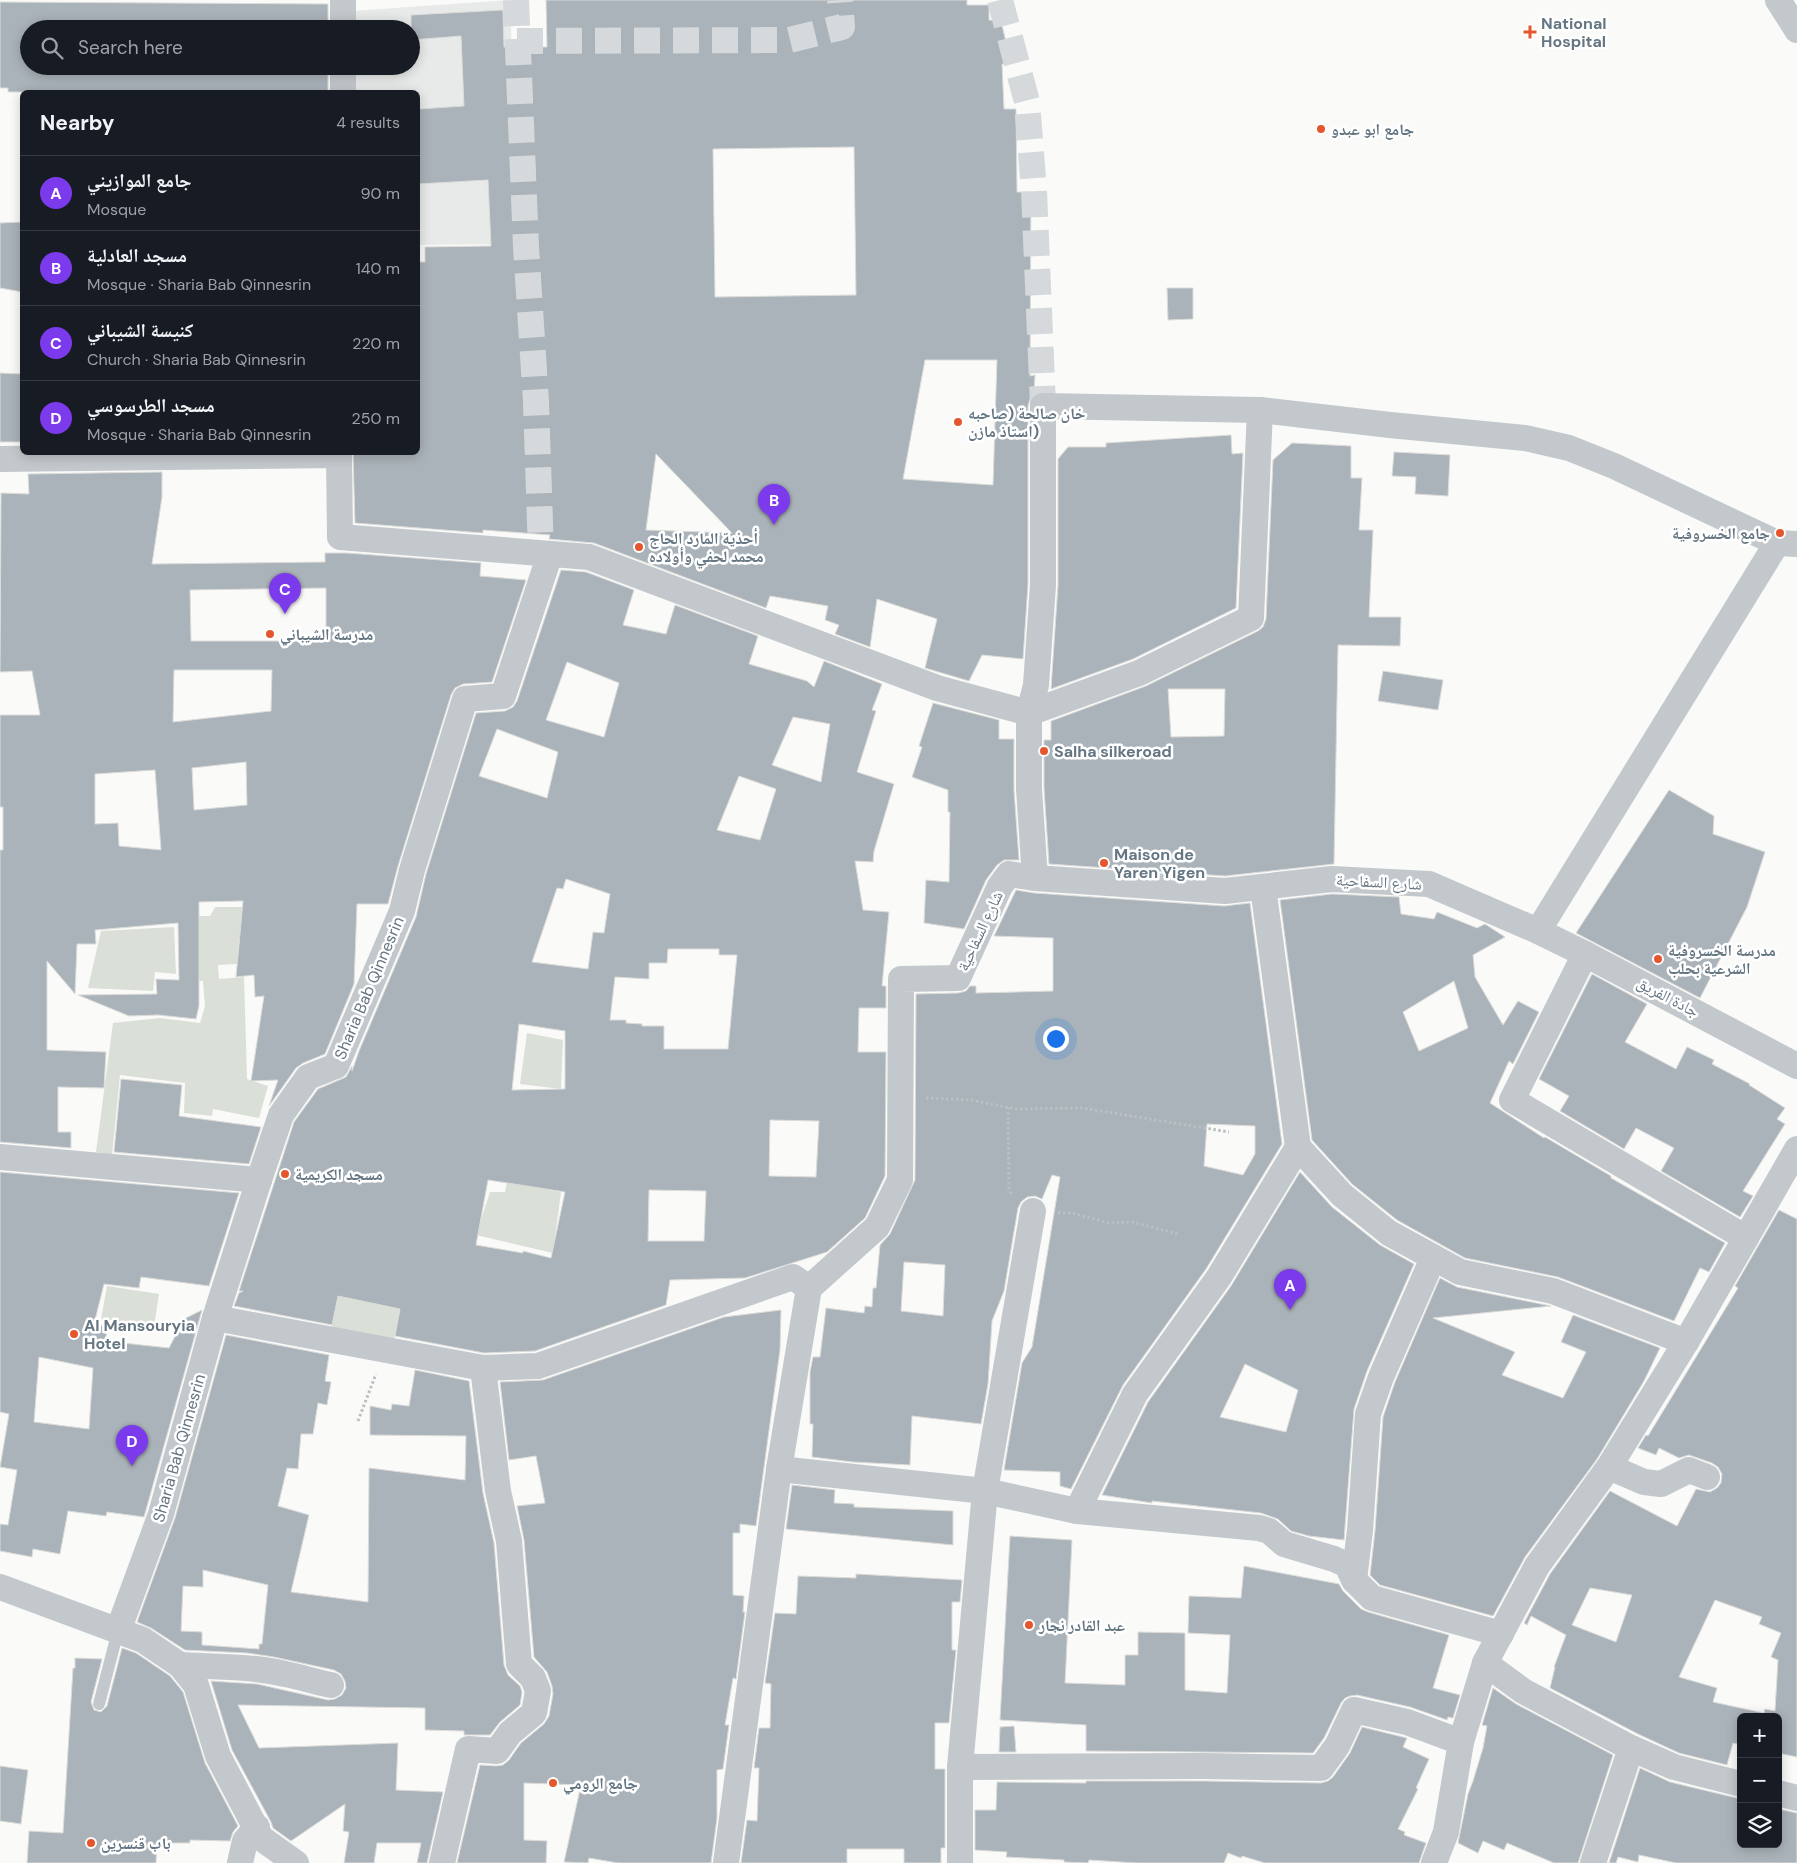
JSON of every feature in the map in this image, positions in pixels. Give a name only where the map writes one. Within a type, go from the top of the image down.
[{"type":"street","points":[[343,0],[343,20]]},
{"type":"street","points":[[1778,0],[1797,30]]},
{"type":"street","points":[[343,75],[343,90]]},
{"type":"street","points":[[1035,878],[1029,789],[1029,713],[1036,685],[1043,585],[1043,406],[1260,410],[1524,438],[1569,448],[1787,543],[1538,931]]},
{"type":"street","points":[[339,455],[340,537],[589,557],[937,688],[1029,713],[1139,673],[1251,618],[1260,410]]},
{"type":"street","points":[[0,459],[271,455]]},
{"type":"street","name":"Sharia Bab Qinnesrin","points":[[118,1632],[161,1514],[215,1318],[281,1115],[308,1077],[336,1066],[402,912],[412,870],[465,699],[503,696],[550,554]]},
{"type":"street","name":"شارع السفاحية","points":[[810,1288],[877,1227],[900,1180],[901,979],[958,978],[1000,886],[1009,874],[1035,878],[1225,891],[1332,879],[1429,884],[1538,931]]},
{"type":"street","points":[[1263,887],[1298,1147],[1342,1195],[1389,1233],[1460,1272],[1553,1291],[1686,1342]]},
{"type":"street","name":"جادة الفريق","points":[[1538,931],[1797,1066]]},
{"type":"street","points":[[1585,954],[1512,1100],[1746,1238]]},
{"type":"street","points":[[1077,1510],[1134,1394],[1219,1277],[1298,1147]]},
{"type":"street","points":[[1434,1863],[1446,1832],[1461,1742],[1485,1663],[1537,1566],[1609,1467],[1686,1342],[1797,1149]]},
{"type":"street","points":[[0,1157],[259,1180]]},
{"type":"street","points":[[960,1863],[960,1767],[985,1491],[1033,1212]]},
{"type":"street","points":[[1354,1580],[1360,1530],[1368,1414],[1381,1377],[1433,1258]]},
{"type":"street","points":[[215,1318],[483,1368],[538,1366],[793,1277],[810,1288],[779,1469],[726,1863]]},
{"type":"street","points":[[442,1863],[468,1749],[496,1751],[510,1733],[534,1713],[538,1691],[532,1678],[519,1664],[509,1541],[498,1491],[483,1368]]},
{"type":"street","points":[[1609,1467],[1644,1482],[1661,1484],[1689,1470],[1708,1477]]},
{"type":"street","points":[[779,1469],[985,1491],[1077,1510],[1259,1528],[1269,1531],[1284,1544],[1347,1565],[1354,1580],[1372,1598],[1501,1634]]},
{"type":"street","points":[[0,1587],[142,1640],[180,1665],[196,1685],[218,1756],[262,1838],[296,1863]]},
{"type":"street","points":[[1485,1663],[1524,1691],[1631,1748],[1674,1766],[1737,1783]]},
{"type":"street","points":[[180,1665],[257,1670],[286,1674],[330,1685]]},
{"type":"street","points":[[960,1767],[1204,1766],[1321,1768],[1337,1746],[1354,1710],[1407,1722],[1461,1742]]},
{"type":"street","points":[[1593,1863],[1631,1748]]},
{"type":"street","points":[[1782,1794],[1797,1798]]},
{"type":"street","points":[[240,1863],[245,1841],[257,1827]]},
{"type":"lane","points":[[99,1704],[118,1632]]},
{"type":"path","points":[[900,1096],[971,1100],[1016,1109],[1082,1108],[1229,1132]]},
{"type":"path","points":[[1008,1107],[1008,1191],[1033,1212],[1072,1213],[1109,1223],[1132,1222],[1178,1234]]},
{"type":"path","points":[[358,1421],[385,1350]]},
{"type":"shaded area","points":[[510,0],[519,244],[420,245],[420,90],[354,90],[353,75],[420,75],[420,20],[351,20],[351,11]]},
{"type":"shaded area","points":[[215,907],[247,907],[246,938],[239,938],[237,964],[218,965],[219,979],[244,977],[247,1079],[268,1086],[259,1118],[213,1109],[212,1116],[184,1113],[185,1083],[120,1075],[112,1155],[96,1152],[113,1023],[160,1018],[200,1023],[205,1006],[203,981],[199,981],[199,916],[210,916]]},
{"type":"shaded area","points":[[174,927],[176,974],[155,972],[153,991],[88,988],[101,931]]},
{"type":"shaded area","points":[[527,1033],[563,1040],[561,1089],[520,1084]]},
{"type":"shaded area","points":[[507,1182],[561,1192],[553,1253],[476,1235],[490,1192],[505,1192]]},
{"type":"shaded area","points":[[107,1286],[159,1294],[154,1327],[101,1319]]},
{"type":"shaded area","points":[[338,1296],[400,1309],[393,1346],[330,1335]]},
{"type":"building","points":[[546,0],[967,0],[967,5],[989,5],[989,20],[1001,21],[1011,63],[1002,64],[1004,109],[1016,109],[1017,192],[1031,192],[1030,376],[1035,375],[1034,394],[1028,406],[1028,584],[1023,659],[982,655],[969,681],[925,668],[937,619],[877,599],[870,647],[835,634],[839,625],[825,620],[828,606],[770,596],[766,608],[594,543],[549,539],[550,535],[483,530],[483,533],[355,523],[353,455],[420,455],[420,262],[425,262],[425,247],[491,246],[488,180],[420,184],[420,109],[464,106],[461,36],[420,39],[420,20],[411,20],[411,15],[503,10],[504,47],[547,47]],"holes":[[[854,147],[856,295],[715,297],[713,149]],[[925,360],[997,360],[993,485],[903,479]],[[656,454],[732,533],[646,530]]]},
{"type":"building","points":[[0,2],[328,4],[328,20],[20,20],[20,75],[328,75],[328,90],[20,90],[20,92],[8,92],[8,88],[0,88]]},
{"type":"building","points":[[20,222],[20,292],[0,288],[0,223]]},
{"type":"building","points":[[1167,288],[1193,288],[1193,319],[1168,320]]},
{"type":"building","points":[[0,373],[20,374],[20,442],[0,442]]},
{"type":"building","points":[[1231,435],[1232,454],[1243,453],[1236,608],[1133,659],[1051,689],[1058,585],[1058,459],[1068,447],[1106,447],[1106,443]]},
{"type":"building","points":[[1292,443],[1351,446],[1351,478],[1362,478],[1359,530],[1373,530],[1369,617],[1401,617],[1400,646],[1338,645],[1334,864],[1225,876],[1049,864],[1044,788],[1044,740],[1051,740],[1051,721],[1146,686],[1263,627],[1266,619],[1273,460]],"holes":[[[1168,689],[1225,689],[1224,736],[1171,737]]]},
{"type":"building","points":[[1394,452],[1450,455],[1448,496],[1415,494],[1416,477],[1392,476]]},
{"type":"building","points":[[162,472],[162,497],[152,564],[325,562],[325,553],[347,553],[481,563],[480,576],[526,580],[492,682],[463,684],[455,688],[451,695],[388,904],[357,904],[354,984],[325,1054],[296,1068],[269,1106],[278,1080],[251,1081],[264,996],[255,997],[254,975],[236,977],[243,901],[199,902],[199,1006],[196,1019],[158,1015],[129,1016],[78,995],[157,994],[156,979],[179,980],[178,923],[95,930],[96,944],[77,944],[75,994],[47,961],[47,1050],[106,1052],[104,1088],[58,1087],[58,1132],[71,1132],[71,1148],[0,1142],[0,850],[3,850],[3,807],[0,807],[0,715],[40,715],[32,671],[0,672],[1,493],[29,494],[28,474]],"holes":[[[326,588],[326,641],[191,641],[190,590]],[[174,670],[272,670],[271,711],[173,722]],[[246,762],[247,805],[194,810],[192,768]],[[155,770],[161,850],[119,846],[118,823],[95,824],[95,774]]]},
{"type":"building","points":[[561,570],[586,572],[634,590],[623,625],[666,634],[675,605],[758,636],[749,664],[807,681],[814,687],[824,661],[882,684],[872,710],[876,711],[857,772],[894,784],[874,851],[873,862],[855,861],[863,910],[889,912],[882,986],[886,986],[886,1008],[859,1008],[858,1052],[886,1052],[885,1176],[865,1218],[827,1252],[745,1278],[670,1280],[666,1305],[535,1351],[484,1353],[395,1336],[400,1309],[338,1296],[332,1325],[234,1306],[239,1293],[243,1291],[239,1291],[294,1122],[318,1089],[346,1077],[352,1066],[352,1071],[416,917],[426,874],[476,713],[505,711],[513,707],[517,701]],"holes":[[[567,662],[619,683],[604,737],[546,720]],[[793,717],[830,724],[821,782],[772,765]],[[497,729],[558,752],[547,798],[479,776]],[[739,776],[776,789],[760,840],[717,830]],[[566,879],[610,894],[604,933],[593,932],[588,969],[532,962],[557,888],[563,889]],[[668,949],[719,949],[719,955],[737,955],[728,1049],[664,1049],[664,1026],[642,1026],[642,1024],[626,1023],[626,1020],[610,1020],[615,977],[649,979],[649,963],[667,963]],[[519,1024],[565,1031],[565,1089],[512,1090]],[[770,1120],[819,1121],[816,1177],[769,1176]],[[488,1180],[565,1192],[551,1258],[523,1251],[523,1253],[476,1245]],[[649,1190],[706,1191],[704,1241],[648,1241]]]},
{"type":"building","points":[[1383,671],[1443,680],[1438,710],[1378,701]]},
{"type":"building","points":[[933,703],[999,720],[999,739],[1014,739],[1014,790],[1019,860],[1004,860],[997,865],[986,880],[964,929],[924,923],[926,880],[949,882],[950,812],[948,812],[948,790],[912,777],[922,747],[919,746]]},
{"type":"building","points":[[1669,790],[1714,816],[1713,834],[1765,852],[1747,907],[1700,998],[1576,933]]},
{"type":"building","points":[[1016,890],[1034,893],[1224,906],[1250,903],[1282,1144],[1206,1269],[1123,1385],[1071,1489],[1060,1486],[1060,1472],[1004,1470],[1022,1363],[1032,1347],[1060,1177],[1052,1175],[1042,1199],[1035,1196],[1027,1197],[1018,1208],[1004,1291],[992,1321],[988,1384],[981,1424],[912,1416],[910,1465],[853,1462],[812,1457],[813,1424],[810,1424],[810,1372],[813,1357],[820,1357],[826,1308],[864,1313],[865,1306],[872,1307],[873,1288],[876,1288],[880,1245],[890,1234],[915,1180],[916,994],[958,993],[966,991],[970,986],[976,986],[976,993],[1053,991],[1053,938],[994,936]],"holes":[[[1207,1124],[1255,1126],[1255,1154],[1243,1175],[1204,1166]],[[904,1262],[945,1265],[943,1316],[901,1311]]]},
{"type":"building","points":[[1332,894],[1399,897],[1401,914],[1434,919],[1437,912],[1477,928],[1485,924],[1505,937],[1473,955],[1475,977],[1503,1025],[1518,1001],[1539,1012],[1513,1064],[1509,1061],[1490,1103],[1544,1138],[1611,1176],[1611,1178],[1725,1243],[1709,1272],[1700,1268],[1674,1321],[1558,1277],[1465,1258],[1397,1220],[1352,1184],[1312,1140],[1280,900]],"holes":[[[1454,981],[1468,1028],[1419,1051],[1403,1012]]]},
{"type":"building","points":[[1592,974],[1647,1004],[1625,1042],[1676,1069],[1687,1047],[1714,1060],[1712,1064],[1750,1084],[1785,1108],[1777,1119],[1785,1124],[1743,1191],[1753,1196],[1740,1217],[1661,1171],[1674,1148],[1636,1128],[1624,1149],[1560,1111],[1569,1096],[1539,1079]]},
{"type":"building","points":[[121,1079],[182,1085],[179,1116],[261,1127],[249,1164],[114,1152]]},
{"type":"building","points":[[0,1172],[239,1193],[209,1286],[141,1277],[139,1288],[104,1284],[94,1324],[108,1327],[105,1341],[169,1348],[184,1319],[202,1310],[144,1517],[107,1512],[106,1516],[68,1511],[60,1554],[33,1549],[32,1557],[0,1551],[0,1524],[8,1525],[17,1470],[0,1467],[9,1414],[0,1412]],"holes":[[[39,1357],[93,1368],[89,1429],[34,1422]]]},
{"type":"building","points":[[1300,1172],[1332,1207],[1380,1245],[1414,1264],[1367,1371],[1354,1409],[1344,1540],[1309,1536],[1291,1531],[1278,1519],[1261,1513],[1152,1501],[1152,1503],[1102,1495],[1148,1402],[1231,1286]],"holes":[[[1245,1364],[1298,1390],[1286,1432],[1220,1417]]]},
{"type":"building","points":[[1779,1210],[1797,1219],[1797,1757],[1782,1754],[1782,1713],[1764,1713],[1737,1713],[1737,1744],[1733,1743],[1727,1765],[1679,1753],[1550,1688],[1554,1667],[1566,1635],[1531,1616],[1527,1625],[1524,1623],[1550,1574],[1610,1491],[1677,1526],[1696,1489],[1710,1492],[1721,1483],[1722,1474],[1718,1467],[1712,1463],[1689,1455],[1679,1458],[1659,1448],[1656,1455],[1638,1448],[1646,1435],[1648,1436],[1738,1288],[1735,1286]],"holes":[[[1590,1588],[1632,1595],[1616,1642],[1572,1625]],[[1715,1600],[1762,1617],[1759,1624],[1781,1633],[1771,1657],[1778,1660],[1775,1711],[1765,1709],[1764,1713],[1713,1702],[1717,1688],[1679,1677]]]},
{"type":"building","points":[[1440,1278],[1457,1287],[1551,1306],[1433,1318],[1515,1352],[1502,1375],[1563,1398],[1586,1352],[1561,1342],[1573,1315],[1660,1348],[1644,1381],[1597,1459],[1525,1557],[1493,1616],[1380,1585],[1370,1575],[1383,1417],[1395,1382]]},
{"type":"building","points":[[781,1310],[780,1350],[756,1526],[740,1524],[740,1533],[733,1533],[733,1595],[744,1596],[743,1612],[745,1612],[736,1679],[733,1678],[725,1725],[729,1725],[723,1769],[717,1770],[717,1818],[711,1863],[618,1863],[589,1858],[588,1863],[564,1862],[581,1785],[524,1783],[524,1840],[547,1841],[546,1863],[457,1863],[480,1765],[503,1765],[509,1760],[521,1743],[544,1724],[549,1716],[553,1694],[547,1672],[534,1657],[524,1540],[517,1506],[545,1503],[536,1456],[509,1460],[500,1382],[543,1380],[724,1317]]},
{"type":"building","points":[[226,1335],[329,1355],[325,1381],[331,1382],[327,1405],[318,1403],[313,1434],[301,1434],[298,1469],[287,1468],[278,1506],[309,1515],[291,1592],[368,1602],[369,1468],[465,1480],[466,1436],[370,1435],[370,1406],[391,1410],[392,1404],[409,1406],[415,1370],[469,1381],[483,1493],[494,1543],[504,1665],[508,1675],[520,1686],[522,1692],[520,1705],[500,1722],[490,1735],[464,1735],[464,1731],[425,1730],[425,1708],[238,1705],[259,1748],[398,1743],[396,1790],[443,1792],[427,1863],[417,1863],[421,1843],[377,1843],[374,1863],[344,1863],[349,1832],[343,1831],[345,1804],[291,1841],[273,1828],[232,1750],[211,1681],[257,1684],[328,1700],[342,1695],[346,1688],[345,1681],[341,1674],[334,1670],[274,1657],[247,1653],[185,1650],[151,1628],[137,1622],[175,1518]],"holes":[[[203,1570],[268,1585],[262,1644],[259,1644],[259,1649],[202,1645],[202,1632],[181,1631],[183,1586],[203,1587]]]},
{"type":"building","points":[[792,1485],[835,1490],[834,1503],[854,1504],[854,1507],[953,1511],[953,1545],[786,1529]]},
{"type":"building","points":[[1010,1536],[1072,1540],[1065,1683],[1125,1685],[1125,1655],[1138,1655],[1138,1632],[1185,1633],[1185,1690],[1227,1693],[1230,1635],[1188,1633],[1189,1596],[1241,1598],[1244,1566],[1339,1584],[1343,1591],[1361,1609],[1449,1635],[1433,1688],[1460,1695],[1453,1718],[1448,1717],[1447,1720],[1410,1707],[1357,1695],[1350,1696],[1341,1703],[1324,1738],[1313,1753],[1086,1751],[1086,1725],[1000,1720]]},
{"type":"building","points":[[856,1574],[962,1580],[960,1602],[952,1602],[952,1650],[956,1650],[949,1723],[935,1723],[935,1769],[945,1769],[945,1848],[941,1848],[941,1863],[904,1863],[904,1849],[847,1849],[847,1863],[741,1863],[747,1820],[757,1821],[759,1768],[754,1768],[759,1728],[770,1728],[771,1684],[765,1683],[775,1613],[796,1614],[798,1576],[856,1578]]},
{"type":"building","points":[[122,1648],[136,1653],[170,1676],[183,1692],[205,1763],[238,1826],[233,1832],[230,1841],[190,1840],[190,1843],[157,1843],[156,1863],[27,1863],[29,1831],[63,1833],[75,1658],[102,1659],[91,1702],[94,1710],[101,1712],[107,1706]]},
{"type":"building","points":[[1493,1688],[1516,1704],[1613,1755],[1578,1863],[1554,1863],[1507,1843],[1504,1850],[1483,1841],[1478,1853],[1458,1843],[1468,1794],[1483,1748],[1487,1726],[1482,1725]]},
{"type":"building","points":[[1014,1726],[1016,1752],[999,1752],[1000,1727]]},
{"type":"building","points":[[1362,1727],[1407,1738],[1403,1747],[1429,1759],[1416,1788],[1418,1789],[1398,1829],[1405,1832],[1404,1835],[1426,1843],[1419,1863],[1265,1863],[1228,1853],[1224,1863],[1137,1863],[1089,1860],[1088,1863],[1006,1857],[1007,1852],[975,1850],[975,1810],[996,1810],[997,1782],[1204,1781],[1321,1783],[1333,1777],[1350,1753]]},
{"type":"building","points":[[0,1766],[28,1770],[21,1824],[0,1821]]},
{"type":"building","points":[[1640,1768],[1670,1782],[1737,1798],[1737,1848],[1782,1848],[1782,1810],[1797,1813],[1797,1863],[1676,1863],[1639,1855],[1638,1862],[1618,1857],[1616,1863],[1609,1863]]},
{"type":"tunnel","points":[[516,0],[526,247],[536,402],[541,553]]},
{"type":"tunnel","points":[[517,41],[789,40],[842,27],[840,0]]},
{"type":"tunnel","points":[[1000,0],[1027,102],[1034,191],[1043,406]]},
{"type":"place","name":"National Hospital","points":[[1530,32]]},
{"type":"place","name":"جامع ابو عبدو","points":[[1321,129]]},
{"type":"place","name":"خان صالحة (صاحبه استاذ مازن)","points":[[958,422]]},
{"type":"place","name":"مسجد العادلية","points":[[774,525]]},
{"type":"place","name":"جامع الخسروفية","points":[[1780,533]]},
{"type":"place","name":"أحذية المارد الحاج محمد لحفي وأولاده","points":[[639,547]]},
{"type":"place","name":"كنيسة الشيباني","points":[[285,614]]},
{"type":"place","name":"مدرسة الشيباني","points":[[270,634]]},
{"type":"place","name":"Salha silkeroad","points":[[1044,751]]},
{"type":"place","name":"Maison de Yaren Yigen","points":[[1104,863]]},
{"type":"place","name":"مدرسة الخسروفية الشرعية بحلب","points":[[1658,959]]},
{"type":"place","name":"مسجد الكريمية","points":[[285,1174]]},
{"type":"place","name":"جامع الموازيني","points":[[1290,1310]]},
{"type":"place","name":"Al Mansouryia Hotel","points":[[74,1334]]},
{"type":"place","name":"مسجد الطرسوسي","points":[[132,1466]]},
{"type":"place","name":"عبد القادر نجار","points":[[1029,1625]]},
{"type":"place","name":"جامع الرومي","points":[[553,1783]]},
{"type":"place","name":"باب قنسرين","points":[[91,1843]]}]
